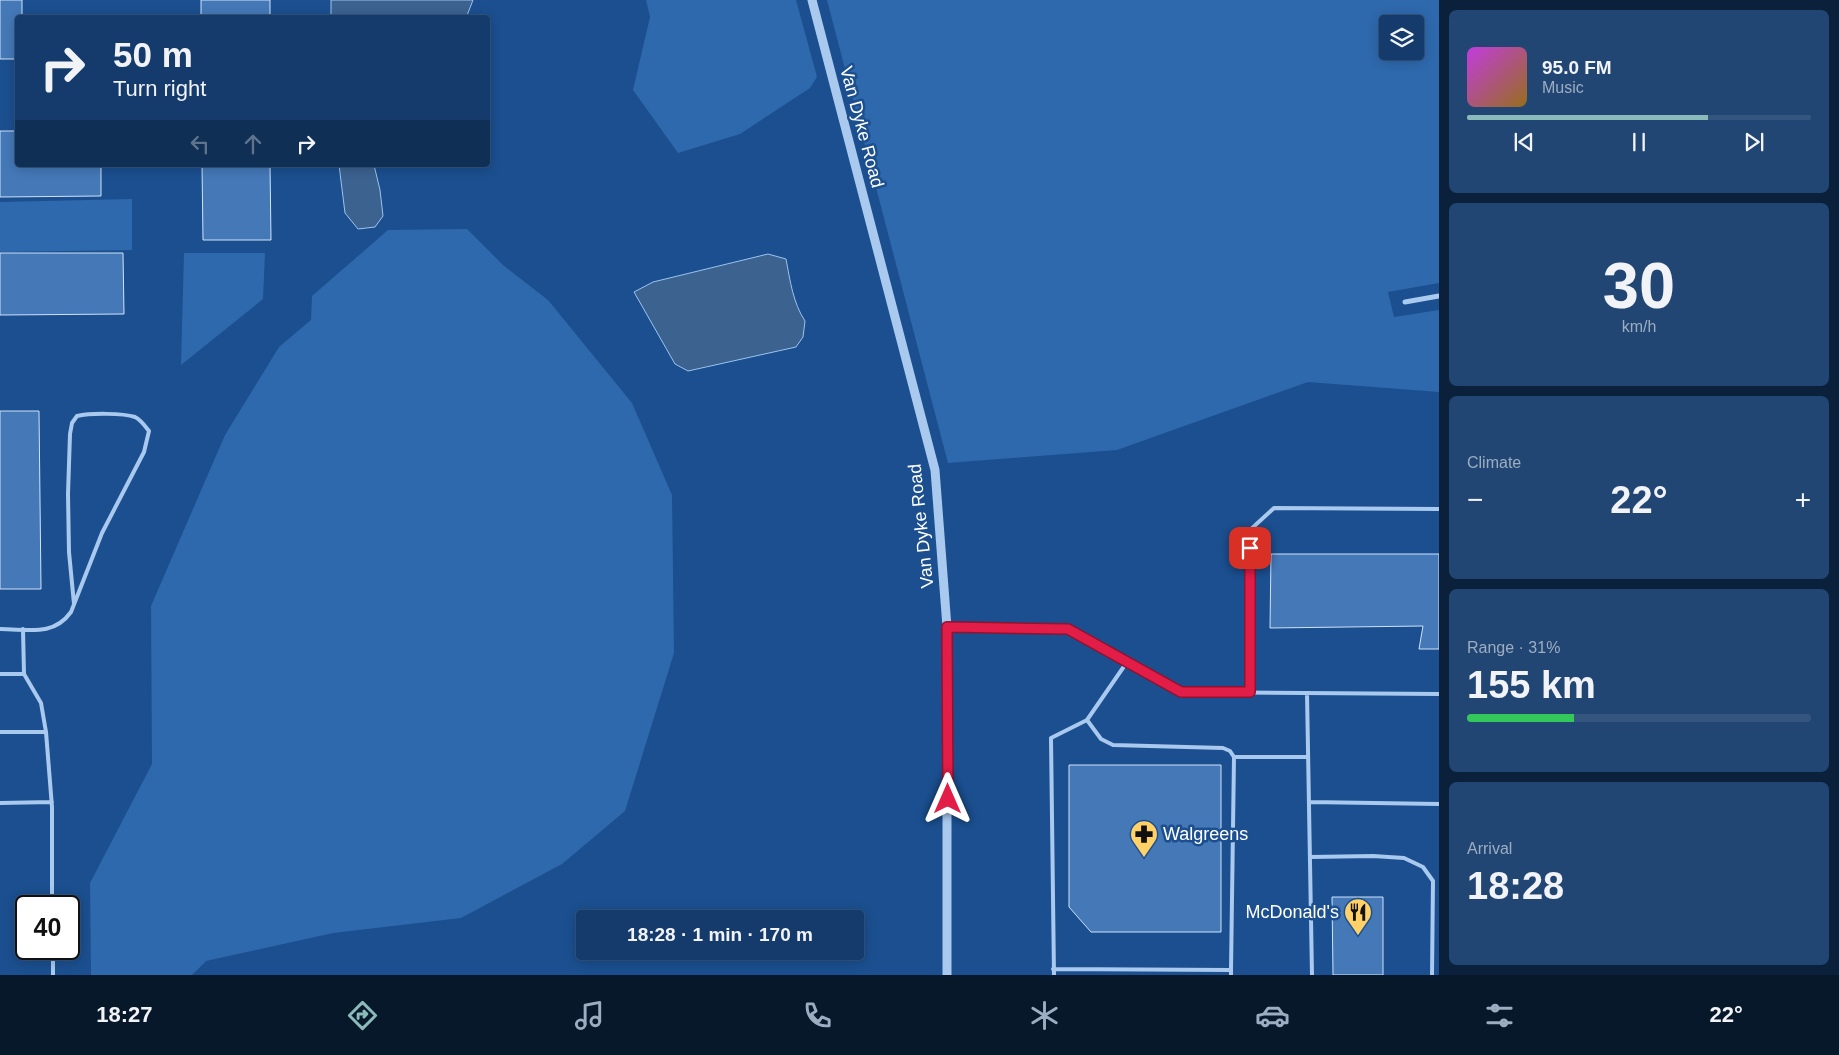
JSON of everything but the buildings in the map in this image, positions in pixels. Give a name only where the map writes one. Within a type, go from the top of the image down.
[{"type":"street","name":"Van Dyke Road","points":[[812,0],[935,470],[947,627],[947,975]]},
{"type":"street","points":[[1405,302],[1439,296]]},
{"type":"lane","points":[[0,628],[45,629],[56,627],[66,620],[74,604],[102,533],[144,452],[149,432],[143,423],[135,417],[89,414],[77,416],[72,423],[69,542],[74,604]]},
{"type":"lane","points":[[1250,692],[1250,530],[1274,508],[1439,509]]},
{"type":"lane","points":[[947,627],[1068,629],[1181,692],[1439,694]]},
{"type":"lane","points":[[23,629],[24,674],[42,703],[46,732],[52,802],[52,895]]},
{"type":"lane","points":[[1054,975],[1051,738],[1087,720],[1127,662]]},
{"type":"lane","points":[[0,674],[24,674]]},
{"type":"lane","points":[[1307,693],[1312,975]]},
{"type":"lane","points":[[1053,969],[1231,972],[1234,757],[1230,751],[1223,748],[1113,745],[1101,739],[1087,720]]},
{"type":"lane","points":[[0,732],[46,732]]},
{"type":"lane","points":[[1234,757],[1308,757]]},
{"type":"lane","points":[[0,803],[52,802]]},
{"type":"lane","points":[[1309,802],[1439,804]]},
{"type":"lane","points":[[1310,857],[1373,856],[1404,858],[1424,867],[1433,881],[1432,975]]},
{"type":"lane","points":[[53,960],[53,975]]},
{"type":"shaded area","points":[[331,0],[473,0],[467,15],[331,15]]},
{"type":"shaded area","points":[[646,0],[796,0],[817,77],[810,88],[740,134],[678,153],[633,90],[650,17]]},
{"type":"shaded area","points":[[827,0],[1439,0],[1439,283],[1388,292],[1394,317],[1439,310],[1439,392],[1308,382],[1117,450],[948,463]]},
{"type":"shaded area","points":[[339,167],[374,167],[383,216],[375,227],[358,229],[345,213]]},
{"type":"shaded area","points":[[132,199],[132,250],[0,252],[0,202]]},
{"type":"shaded area","points":[[467,229],[503,265],[548,300],[632,403],[672,495],[674,653],[625,811],[562,864],[461,918],[333,933],[206,961],[192,975],[91,975],[90,883],[152,764],[151,606],[225,435],[279,347],[311,320],[312,296],[388,230]]},
{"type":"shaded area","points":[[184,253],[265,253],[263,299],[181,365]]},
{"type":"shaded area","points":[[768,254],[786,259],[795,299],[805,321],[803,337],[796,347],[688,371],[675,364],[634,292],[653,282]]},
{"type":"place","name":"Walgreens","points":[[1144,858]]},
{"type":"place","name":"McDonald's","points":[[1358,936]]},
{"type":"route","points":[[948,799],[947,627],[1068,629],[1181,692],[1250,692],[1250,548]]}]
